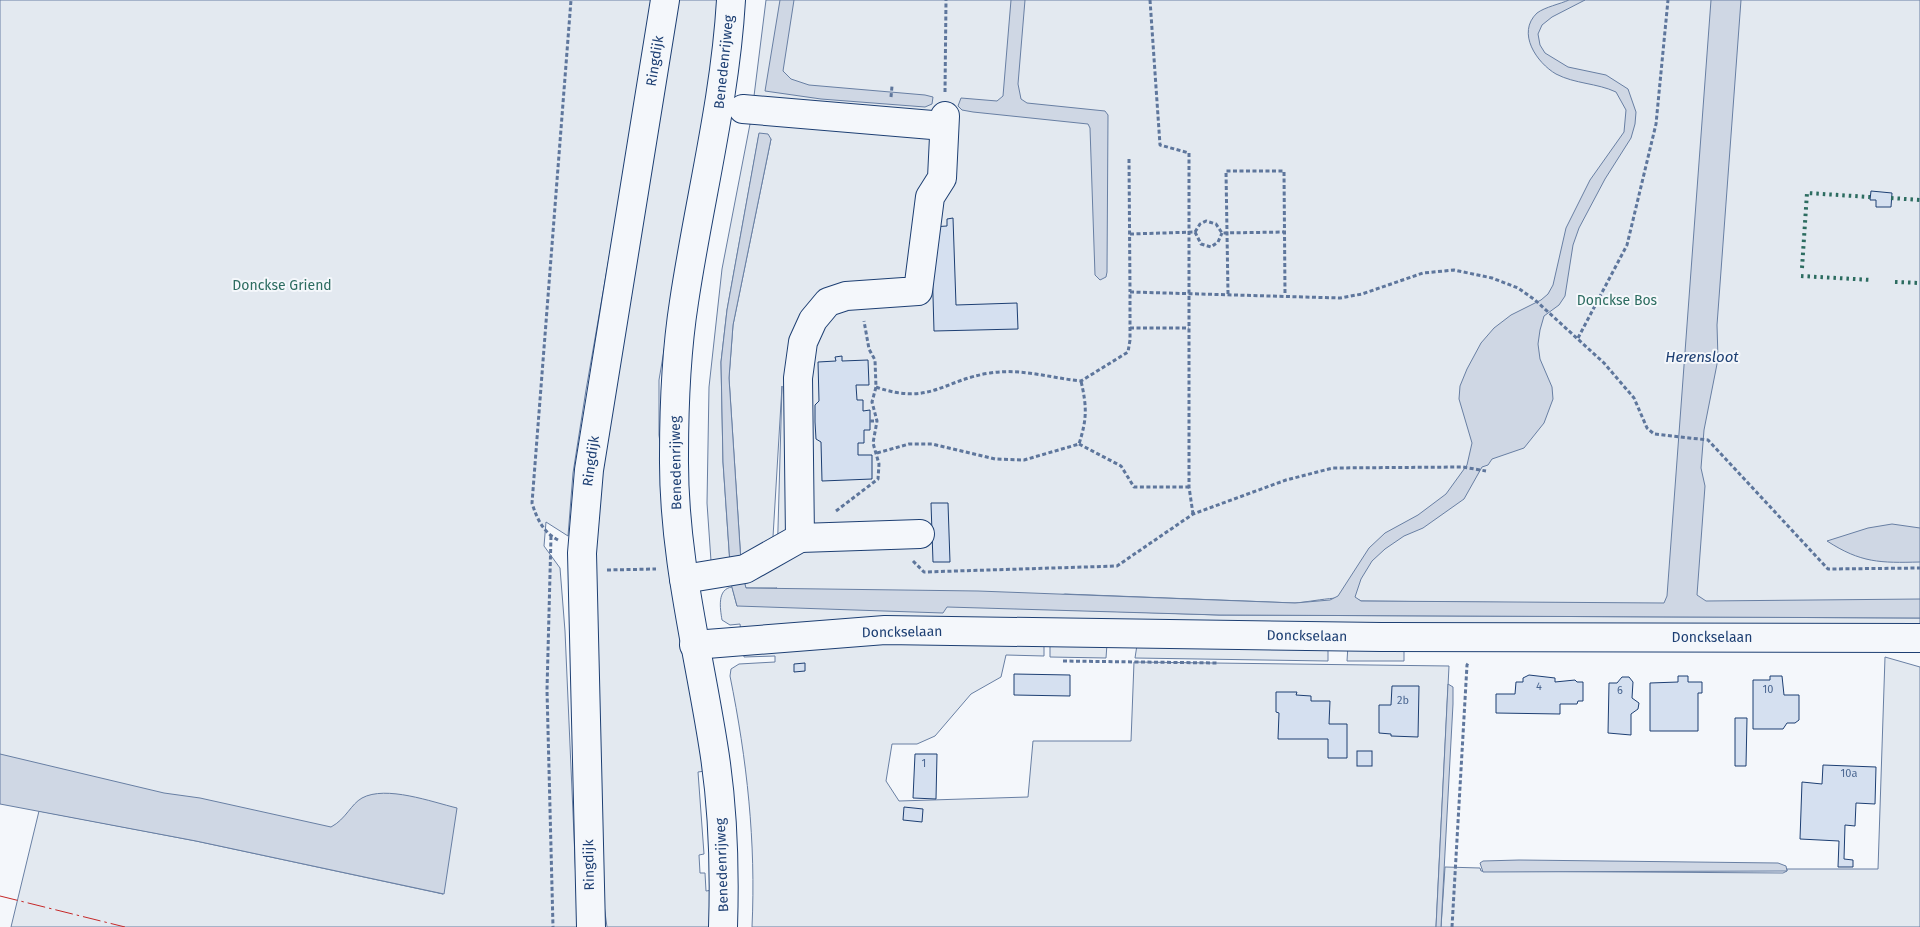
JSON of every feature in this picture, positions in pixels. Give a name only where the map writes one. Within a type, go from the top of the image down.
[{"type":"street","name":"Ringdijk","points":[[591,927],[582,562],[589,470],[665,0]]},
{"type":"street","name":"Benedenrijweg","points":[[723,927],[724,850],[714,755],[684,579],[676,510],[674,458],[677,360],[684,302],[718,121],[729,39],[731,0]]},
{"type":"street","points":[[743,109],[944,121],[942,178],[930,197],[918,292],[846,296],[828,302],[813,320],[803,342],[798,378],[800,538]]},
{"type":"street","points":[[684,579],[745,569],[800,538],[920,534]]},
{"type":"street","name":"Donckselaan","points":[[694,645],[885,630],[1380,637],[1920,638]]},
{"type":"path","points":[[571,0],[532,503],[538,522],[551,536],[582,562],[647,570]]},
{"type":"path","points":[[944,121],[946,0]]},
{"type":"path","points":[[1150,0],[1160,145],[1189,153],[1189,487],[1193,514]]},
{"type":"path","points":[[1578,338],[1627,245],[1656,124],[1668,0]]},
{"type":"path","points":[[876,387],[891,392],[920,395],[990,373],[1031,372],[1081,381],[1128,352],[1130,328],[1129,159]]},
{"type":"path","points":[[1228,294],[1226,171],[1284,171],[1285,294]]},
{"type":"path","points":[[1212,221],[1219,226],[1222,233],[1221,238],[1216,244],[1206,246],[1200,244],[1195,232],[1200,224],[1212,221]]},
{"type":"path","points":[[1130,234],[1195,232]]},
{"type":"path","points":[[1222,233],[1284,232]]},
{"type":"path","points":[[1130,292],[1285,294],[1340,298],[1362,294],[1423,273],[1454,270],[1492,278],[1518,288],[1535,300],[1604,363],[1634,398],[1647,428],[1654,434],[1708,440],[1828,569],[1920,568]]},
{"type":"path","points":[[832,514],[878,479],[879,464],[873,443],[877,421],[872,402],[876,387],[875,360],[869,349],[864,330],[863,295]]},
{"type":"path","points":[[1130,328],[1189,328]]},
{"type":"path","points":[[1079,444],[1086,424],[1087,405],[1081,381]]},
{"type":"path","points":[[870,421],[877,421]]},
{"type":"path","points":[[877,453],[908,444],[932,444],[995,459],[1024,460],[1079,444],[1121,466],[1134,487],[1189,487]]},
{"type":"path","points":[[888,535],[924,572],[1117,566],[1193,514],[1286,480],[1333,468],[1463,466],[1486,471]]},
{"type":"path","points":[[551,536],[547,690],[553,927]]},
{"type":"path","points":[[1452,927],[1467,665]]},
{"type":"green space","name":"Donckse Griend","points":[[0,0],[654,0],[586,390],[573,473],[568,536],[546,522],[544,546],[560,568],[565,631],[578,927],[11,927],[39,811],[196,841],[443,894],[0,764]]},
{"type":"green space","points":[[679,0],[723,0],[659,380],[659,435],[705,771],[698,772],[704,854],[699,855],[700,873],[705,873],[706,891],[713,890],[711,927],[607,927],[600,876],[592,568],[597,498]]},
{"type":"green space","name":"Donckse Bos","points":[[766,0],[1920,0],[1920,603],[1648,604],[1361,601],[1348,598],[1295,603],[1065,594],[1015,608],[1219,615],[1920,618],[1920,629],[1044,642],[1044,656],[1006,655],[1001,677],[971,694],[935,736],[917,744],[892,744],[886,781],[899,801],[1028,797],[1033,741],[1131,741],[1134,662],[1449,666],[1436,927],[752,927],[753,864],[749,801],[730,676],[731,669],[739,664],[775,662],[775,656],[744,657],[740,624],[730,625],[722,620],[720,605],[722,595],[727,588],[732,587],[737,606],[777,588],[746,588],[743,579],[777,564],[782,386],[773,537],[750,562],[741,562],[729,378],[733,325],[771,139],[759,134],[727,310],[721,362],[723,462],[730,564],[711,561],[707,503],[709,387],[722,269],[750,124],[758,122],[753,104]]},
{"type":"green space","points":[[1050,642],[1107,644],[1106,658],[1050,657]]},
{"type":"green space","points":[[1137,645],[1328,645],[1328,661],[1135,658]]},
{"type":"green space","points":[[1348,645],[1404,649],[1404,661],[1347,661]]},
{"type":"green space","points":[[1885,657],[1920,667],[1920,927],[1441,927],[1445,867],[1480,868],[1481,871],[1783,873],[1787,869],[1878,869]]},
{"type":"water","points":[[780,0],[794,0],[783,71],[791,79],[809,85],[925,95],[933,97],[932,104],[925,107],[821,99],[765,91]]},
{"type":"water","points":[[1011,0],[1025,0],[1018,84],[1021,99],[1027,103],[1105,111],[1108,115],[1107,272],[1106,277],[1100,280],[1095,275],[1090,128],[1088,124],[973,112],[962,110],[958,106],[961,98],[997,101],[1003,96]]},
{"type":"water","name":"Herensloot","points":[[1569,0],[1585,0],[1552,17],[1542,25],[1538,34],[1540,45],[1545,53],[1568,67],[1606,75],[1628,89],[1636,112],[1631,138],[1605,179],[1579,228],[1573,245],[1565,296],[1559,305],[1544,316],[1538,344],[1540,359],[1552,387],[1553,399],[1544,423],[1524,448],[1492,459],[1488,465],[1482,467],[1464,499],[1423,528],[1404,536],[1385,549],[1372,561],[1361,579],[1355,597],[1361,601],[1664,603],[1667,596],[1711,0],[1741,0],[1717,325],[1718,359],[1704,430],[1701,468],[1705,486],[1697,595],[1706,601],[1920,599],[1920,618],[1219,615],[947,607],[943,613],[737,606],[730,580],[743,577],[746,588],[978,591],[1295,603],[1330,600],[1338,596],[1369,548],[1385,533],[1418,515],[1446,494],[1467,465],[1472,443],[1459,399],[1460,386],[1467,369],[1481,343],[1494,328],[1511,315],[1541,300],[1548,294],[1553,285],[1566,228],[1590,180],[1624,132],[1626,110],[1616,92],[1556,74],[1542,63],[1532,47],[1528,29],[1537,13]]},
{"type":"water","points":[[759,133],[768,134],[771,139],[733,325],[729,378],[741,562],[730,564],[723,462],[721,362],[727,310]]},
{"type":"water","points":[[1892,524],[1920,528],[1920,562],[1882,562],[1861,558],[1827,541],[1868,528]]},
{"type":"water","points":[[1448,684],[1453,687],[1453,704],[1441,927],[1436,927]]},
{"type":"water","points":[[0,754],[164,793],[200,798],[331,827],[341,820],[358,801],[372,794],[383,793],[409,796],[457,808],[444,894],[196,841],[0,804]]},
{"type":"water","points":[[1483,861],[1778,863],[1786,866],[1787,871],[1483,872],[1480,863]]},
{"type":"building","points":[[1871,191],[1892,193],[1891,207],[1876,207],[1876,200],[1870,200]]},
{"type":"building","points":[[953,218],[956,305],[1017,303],[1018,329],[934,331],[931,227],[947,226],[947,219]]},
{"type":"building","points":[[842,356],[842,361],[868,360],[869,385],[856,385],[857,400],[863,400],[863,411],[870,410],[870,430],[864,430],[864,443],[858,443],[858,455],[872,455],[872,479],[822,481],[821,442],[816,439],[815,422],[815,405],[819,401],[818,362],[836,361],[835,357]]},
{"type":"building","points":[[931,503],[948,503],[950,562],[933,562]]},
{"type":"building","points":[[805,663],[805,671],[794,672],[794,664]]},
{"type":"building","points":[[1014,674],[1070,675],[1070,696],[1014,695]]},
{"type":"building","points":[[1529,675],[1555,678],[1555,682],[1575,680],[1583,682],[1583,701],[1578,701],[1577,704],[1560,704],[1560,714],[1496,713],[1496,694],[1515,694],[1516,682],[1523,682],[1523,678]]},
{"type":"building","points":[[1678,676],[1688,676],[1688,682],[1702,682],[1702,693],[1698,693],[1698,731],[1650,731],[1650,683],[1678,682]]},
{"type":"building","points":[[1770,676],[1782,676],[1784,695],[1799,695],[1799,720],[1795,723],[1787,723],[1783,729],[1753,729],[1753,680],[1770,680]]},
{"type":"building","points":[[1622,677],[1629,677],[1633,682],[1632,698],[1639,703],[1638,709],[1631,714],[1631,735],[1608,733],[1609,683],[1617,683]]},
{"type":"building","points":[[1392,686],[1419,686],[1418,737],[1391,736],[1391,734],[1379,733],[1379,705],[1391,705]]},
{"type":"building","points":[[1276,692],[1297,692],[1296,695],[1311,696],[1311,701],[1330,701],[1329,724],[1347,724],[1347,758],[1328,758],[1328,739],[1278,739],[1279,713],[1276,712]]},
{"type":"building","points":[[1735,718],[1747,718],[1746,766],[1735,766]]},
{"type":"building","points":[[1357,751],[1372,751],[1372,766],[1357,766]]},
{"type":"building","points":[[915,754],[937,754],[936,799],[913,798]]},
{"type":"building","points":[[1823,765],[1876,767],[1875,804],[1856,803],[1855,826],[1845,825],[1844,859],[1853,860],[1853,867],[1838,867],[1839,841],[1800,839],[1802,782],[1822,784]]},
{"type":"building","points":[[904,807],[923,809],[922,822],[903,820]]},
{"type":"hedge","points":[[1802,268],[1807,193],[1870,197]]},
{"type":"hedge","points":[[1891,198],[1920,200]]},
{"type":"hedge","points":[[1801,276],[1871,280]]},
{"type":"hedge","points":[[1895,282],[1920,283]]},
{"type":"power","points":[[0,896],[125,927]]}]
